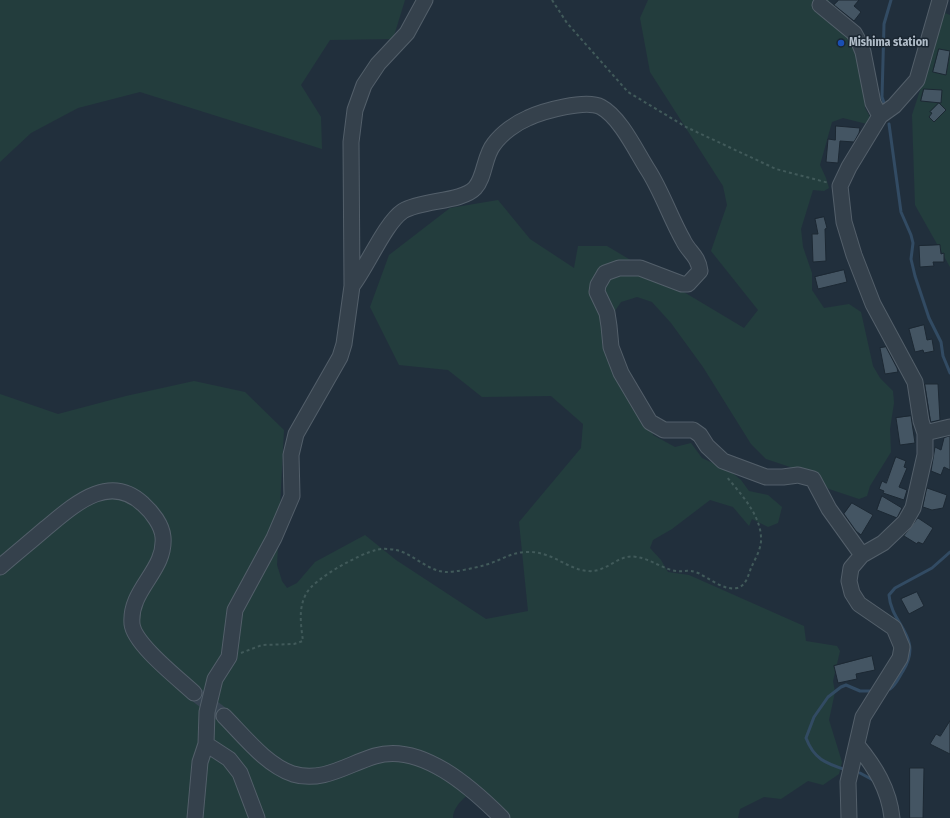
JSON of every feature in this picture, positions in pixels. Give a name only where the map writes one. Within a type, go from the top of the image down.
[{"type":"street","points":[[195,818],[200,762],[206,744],[207,712],[215,680],[229,657],[235,610],[274,538],[292,496],[291,455],[296,434],[340,357],[344,344],[352,286],[350,142],[355,110],[364,85],[378,64],[407,33],[425,0]]},
{"type":"street","points":[[849,818],[848,782],[863,717],[900,658],[902,647],[894,628],[859,604],[852,594],[849,581],[851,568],[862,555],[883,543],[905,522],[913,508],[925,455],[925,433],[921,421],[915,382],[872,304],[854,255],[844,222],[840,186],[849,167],[880,116],[894,106],[917,80],[940,0]]},
{"type":"street","points":[[820,5],[854,33],[859,42],[863,52],[873,103],[880,116]]},
{"type":"street","points":[[352,286],[361,274],[382,237],[402,212],[411,208],[465,194],[475,187],[493,145],[504,134],[526,118],[541,112],[589,104],[601,106],[614,116],[659,188],[684,242],[699,260],[700,270],[688,284],[682,284],[640,268],[619,268],[604,273],[598,285],[597,292],[606,313],[611,347],[625,379],[650,422],[660,428],[664,430],[693,430],[700,435],[707,446],[723,461],[766,477],[798,475],[813,480],[829,509],[862,555]]},
{"type":"street","points":[[925,433],[950,427]]},
{"type":"street","points":[[0,567],[78,502],[96,493],[116,491],[130,494],[151,511],[159,524],[163,537],[161,558],[155,570],[136,598],[132,625],[149,652],[194,692]]},
{"type":"street","points":[[224,716],[264,756],[293,774],[307,776],[324,775],[376,756],[395,754],[416,756],[443,769],[487,803],[502,818]]},
{"type":"street","points":[[206,744],[229,759],[240,773],[257,818]]},
{"type":"street","points":[[857,745],[881,777],[888,798],[892,818]]},
{"type":"path","points":[[552,0],[567,23],[628,92],[649,106],[686,127],[776,169],[840,186]]},
{"type":"path","points":[[229,657],[262,646],[303,642],[300,609],[306,592],[349,561],[378,549],[396,550],[413,557],[429,567],[446,572],[485,565],[514,553],[545,553],[590,572],[607,566],[627,556],[636,556],[677,571],[684,569],[698,573],[729,588],[738,588],[745,583],[758,552],[761,538],[758,527],[748,505],[725,475]]},
{"type":"green space","points":[[0,0],[405,0],[393,39],[330,40],[301,85],[321,117],[322,149],[140,92],[78,108],[31,133],[0,162]]},
{"type":"green space","points":[[648,0],[829,0],[832,22],[854,42],[863,72],[865,108],[870,117],[867,124],[843,118],[832,122],[820,165],[829,188],[824,191],[813,190],[801,229],[803,247],[812,273],[812,290],[824,308],[849,304],[861,312],[873,366],[880,378],[893,391],[894,403],[890,429],[891,452],[870,486],[867,496],[859,499],[829,489],[814,475],[766,459],[751,444],[703,367],[671,323],[652,302],[637,297],[621,302],[602,330],[602,344],[613,368],[651,428],[653,435],[675,447],[691,443],[702,458],[730,471],[741,480],[749,491],[768,495],[782,507],[778,523],[768,527],[752,519],[749,526],[733,507],[710,500],[672,529],[653,540],[650,548],[661,560],[668,572],[689,575],[804,626],[806,641],[837,646],[840,651],[833,681],[835,692],[829,720],[842,762],[839,774],[823,785],[808,781],[781,799],[764,797],[740,809],[738,818],[499,818],[476,787],[455,809],[453,818],[0,818],[0,394],[58,414],[126,396],[194,381],[245,392],[284,430],[277,565],[282,581],[287,588],[297,583],[315,562],[365,535],[396,560],[486,619],[528,611],[519,522],[581,448],[583,424],[551,396],[482,397],[448,370],[399,365],[370,307],[389,255],[450,208],[498,200],[530,239],[574,268],[578,246],[607,246],[744,328],[758,310],[711,251],[727,205],[723,186],[650,72],[640,18]]},
{"type":"green space","points":[[945,13],[950,15],[950,267],[915,205],[912,115]]},
{"type":"building","points":[[839,0],[859,0],[854,6],[861,12],[854,21],[834,5]]},
{"type":"building","points":[[939,49],[950,51],[946,75],[933,72]]},
{"type":"building","points":[[924,89],[942,90],[941,103],[921,101]]},
{"type":"building","points":[[939,103],[946,110],[934,122],[929,117],[932,113],[930,112]]},
{"type":"building","points":[[836,126],[860,128],[854,142],[840,141],[838,163],[826,162],[828,139],[835,140]]},
{"type":"building","points":[[824,217],[827,228],[825,229],[826,261],[813,262],[812,234],[818,234],[815,219]]},
{"type":"building","points":[[940,245],[941,254],[944,253],[944,262],[933,262],[934,266],[920,267],[919,246]]},
{"type":"building","points":[[844,270],[847,282],[818,289],[815,277]]},
{"type":"building","points":[[924,325],[927,340],[932,339],[934,351],[924,353],[923,350],[915,352],[909,329]]},
{"type":"building","points":[[886,347],[898,372],[885,374],[880,348]]},
{"type":"building","points":[[925,384],[938,384],[940,420],[931,422]]},
{"type":"building","points":[[911,416],[915,443],[900,445],[896,418]]},
{"type":"building","points":[[950,436],[950,470],[944,467],[941,475],[931,471],[935,447],[941,450],[944,438]]},
{"type":"building","points":[[896,457],[906,461],[904,467],[907,468],[899,487],[907,490],[904,500],[883,493],[884,491],[879,489],[882,481],[886,483]]},
{"type":"building","points":[[927,488],[947,495],[943,508],[932,510],[923,507]]},
{"type":"building","points":[[882,496],[902,508],[897,518],[877,510]]},
{"type":"building","points":[[852,503],[873,515],[861,535],[856,531],[844,514]]},
{"type":"building","points":[[918,518],[933,528],[923,544],[918,542],[917,544],[904,536]]},
{"type":"building","points":[[917,592],[924,606],[909,614],[901,599]]},
{"type":"building","points":[[872,656],[875,670],[856,674],[857,679],[838,683],[834,666]]},
{"type":"building","points":[[950,721],[950,754],[930,744],[936,734],[940,736]]},
{"type":"building","points":[[910,768],[924,768],[923,818],[910,818]]},
{"type":"waterway","points":[[885,106],[882,97],[884,24],[891,0]]},
{"type":"waterway","points":[[889,124],[901,212],[913,243],[911,259],[915,276],[929,318],[941,342],[943,356],[950,373]]},
{"type":"waterway","points":[[890,689],[896,683],[903,671],[909,659],[910,649],[905,632],[891,605],[889,595],[895,588],[932,568],[950,552]]},
{"type":"waterway","points":[[846,770],[832,765],[817,756],[806,738],[814,717],[828,697],[841,687],[846,685],[860,691],[875,691]]},
{"type":"waterway","points":[[860,773],[873,780]]},
{"type":"tunnel","points":[[194,693],[224,716]]},
{"type":"place","name":"Mishima station","points":[[841,43]]}]
